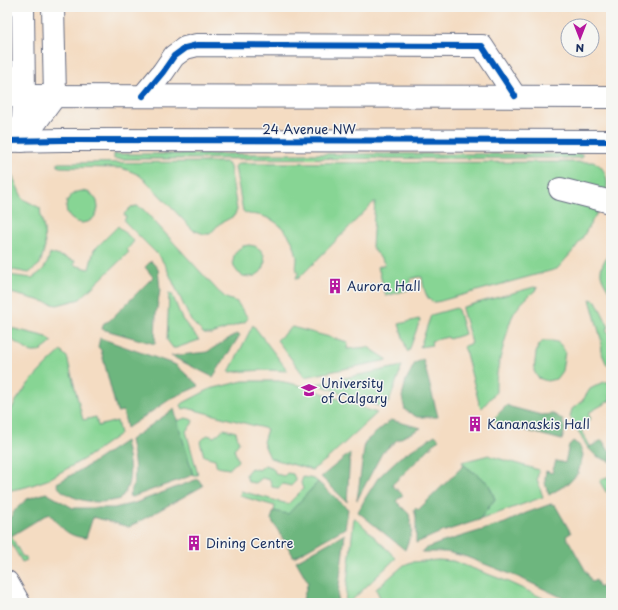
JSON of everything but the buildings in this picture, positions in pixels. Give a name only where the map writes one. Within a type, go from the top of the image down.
[{"type":"street","points":[[15,141],[16,96],[23,7]]},
{"type":"street","points":[[15,141],[55,96],[53,7]]},
{"type":"street","points":[[144,96],[174,56],[185,48],[197,45],[482,46],[515,96]]},
{"type":"street","points":[[16,96],[611,97]]},
{"type":"street","name":"24 Avenue NW","points":[[15,141],[611,141]]},
{"type":"street","points":[[560,189],[611,202]]},
{"type":"green space","points":[[114,154],[582,154],[582,158],[114,159]]},
{"type":"green space","points":[[225,162],[230,167],[237,210],[234,216],[219,224],[210,234],[204,234],[193,230],[139,175],[121,168],[58,166],[58,163]]},
{"type":"green space","points":[[592,162],[599,165],[605,173],[607,182],[606,190],[596,206],[598,211],[581,240],[557,269],[434,302],[428,299],[422,277],[410,279],[411,289],[386,296],[378,267],[385,264],[372,247],[375,201],[298,279],[296,278],[298,273],[296,268],[297,258],[292,241],[286,231],[277,223],[260,215],[248,214],[243,211],[235,167],[238,163]]},
{"type":"green space","points":[[7,164],[23,199],[40,208],[44,229],[45,247],[40,264],[29,273],[7,269]]},
{"type":"green space","points":[[79,191],[85,191],[94,195],[98,207],[94,219],[85,223],[79,223],[70,219],[66,210],[66,204],[70,195]]},
{"type":"green space","points":[[137,206],[143,209],[218,291],[226,298],[237,302],[248,318],[245,322],[212,334],[204,334],[191,321],[160,257],[124,221],[126,217],[124,214],[131,207]]},
{"type":"green space","points":[[118,226],[134,241],[127,250],[129,252],[80,299],[57,305],[7,292],[7,275],[32,278],[44,268],[50,253],[75,261],[74,265],[89,269],[94,250]]},
{"type":"green space","points":[[246,245],[252,245],[261,249],[265,261],[261,273],[252,277],[246,277],[237,273],[233,264],[233,258],[237,249]]},
{"type":"green space","points":[[611,250],[611,294],[602,277],[601,268]]},
{"type":"green space","points":[[151,261],[158,269],[160,290],[156,314],[155,344],[102,329],[104,323],[109,321],[153,277],[145,267]]},
{"type":"green space","points":[[534,287],[538,288],[525,299],[511,319],[496,378],[496,392],[482,408],[478,404],[479,403],[464,346],[472,343],[462,309],[463,307]]},
{"type":"green space","points":[[169,294],[172,294],[182,319],[199,340],[173,348],[167,340]]},
{"type":"green space","points":[[590,299],[596,301],[609,327],[606,329],[611,337],[611,368],[607,365],[602,354],[601,339]]},
{"type":"green space","points":[[456,308],[458,310],[465,334],[449,339],[448,337],[431,341],[432,345],[420,347],[431,315]]},
{"type":"green space","points":[[420,320],[408,352],[399,324]]},
{"type":"green space","points":[[253,325],[288,371],[266,370],[229,372]]},
{"type":"green space","points":[[7,327],[47,337],[52,342],[39,351],[29,351],[7,338]]},
{"type":"green space","points":[[292,327],[348,342],[347,349],[368,347],[388,360],[305,377],[277,340]]},
{"type":"green space","points":[[236,334],[240,335],[213,377],[171,356],[207,352]]},
{"type":"green space","points":[[100,338],[176,365],[199,386],[172,398],[127,428],[123,411],[117,412],[101,350],[98,347]]},
{"type":"green space","points":[[543,341],[559,343],[565,352],[562,371],[556,379],[547,381],[538,378],[534,371],[536,353],[539,345]]},
{"type":"green space","points":[[61,351],[67,357],[83,420],[96,417],[98,426],[117,421],[120,434],[84,459],[47,480],[7,491],[7,418],[16,401],[29,383]]},
{"type":"green space","points":[[423,359],[438,417],[417,417],[405,410],[402,397],[406,380],[415,363]]},
{"type":"green space","points":[[402,366],[389,402],[384,406],[378,406],[316,384]]},
{"type":"green space","points":[[243,381],[279,381],[303,386],[377,413],[326,460],[312,470],[270,458],[263,442],[267,429],[187,408],[183,409],[181,405],[210,389]]},
{"type":"green space","points":[[604,382],[611,382],[611,400],[588,413],[591,419],[579,426],[590,446],[588,448],[570,417],[572,409],[583,400],[590,389]]},
{"type":"green space","points":[[507,405],[541,415],[553,414],[562,419],[565,429],[562,440],[497,423],[493,419]]},
{"type":"green space","points":[[174,409],[193,475],[132,497],[129,496],[135,475],[130,440]]},
{"type":"green space","points":[[186,418],[193,420],[192,424],[186,431],[198,475],[193,475],[177,421]]},
{"type":"green space","points":[[391,420],[421,428],[397,440],[382,453],[357,500],[365,442]]},
{"type":"green space","points":[[224,429],[236,432],[239,443],[234,449],[238,461],[229,469],[217,467],[215,459],[204,456],[200,442],[207,435],[214,437]]},
{"type":"green space","points":[[435,435],[439,439],[392,485],[403,495],[396,501],[409,514],[412,531],[405,550],[358,512],[378,478],[399,458]]},
{"type":"green space","points":[[602,440],[609,451],[611,450],[611,462],[596,456],[588,448]]},
{"type":"green space","points":[[125,441],[130,472],[128,486],[120,499],[106,502],[86,501],[73,497],[63,492],[59,488],[57,483],[89,465]]},
{"type":"green space","points":[[573,441],[580,446],[583,455],[578,473],[569,483],[549,495],[545,483],[546,471],[552,473],[556,461],[565,463],[569,445]]},
{"type":"green space","points":[[350,453],[347,502],[321,477]]},
{"type":"green space","points":[[489,455],[539,470],[537,479],[543,497],[479,520],[495,499],[488,483],[462,462]]},
{"type":"green space","points":[[265,465],[273,468],[276,474],[284,476],[287,473],[293,474],[296,481],[291,486],[283,484],[278,488],[272,487],[270,480],[262,478],[256,483],[248,482],[246,474],[251,468],[259,470]]},
{"type":"green space","points":[[464,465],[488,483],[495,499],[479,520],[439,533],[416,543],[416,517],[414,509],[416,508],[418,510]]},
{"type":"green space","points":[[611,476],[611,489],[606,492],[600,482],[601,479]]},
{"type":"green space","points":[[303,477],[314,479],[318,482],[288,515],[274,511],[275,506],[240,496],[241,491],[288,504],[303,489],[301,483]]},
{"type":"green space","points":[[198,479],[203,486],[129,527],[93,517],[86,538],[79,537],[64,530],[49,513],[8,538],[7,536],[7,522],[16,509],[27,499],[46,493],[73,508],[114,508],[135,503]]},
{"type":"green space","points":[[318,482],[348,509],[345,528],[294,557],[271,519],[274,511],[288,514]]},
{"type":"green space","points":[[551,504],[555,505],[571,533],[566,536],[592,582],[596,580],[600,588],[604,585],[611,603],[574,603],[518,577],[464,556],[446,552],[422,552],[424,549],[440,543],[505,523],[526,513]]},
{"type":"green space","points":[[354,517],[396,558],[349,603],[345,603]]},
{"type":"green space","points":[[345,534],[337,603],[302,603],[308,582],[296,561]]},
{"type":"green space","points":[[11,536],[22,556],[27,560],[22,562],[8,538]]},
{"type":"green space","points":[[438,560],[453,561],[506,581],[554,603],[379,603],[381,600],[376,589],[404,565],[411,562]]},
{"type":"cycle path","points":[[143,96],[174,56],[185,48],[197,45],[482,46],[515,96]]},
{"type":"cycle path","points":[[7,141],[611,141]]},
{"type":"place","name":"Aurora Hall","points":[[335,286]]},
{"type":"place","name":"University of Calgary","points":[[309,390]]},
{"type":"place","name":"Kananaskis Hall","points":[[475,424]]},
{"type":"place","name":"Dining Centre","points":[[194,543]]}]
